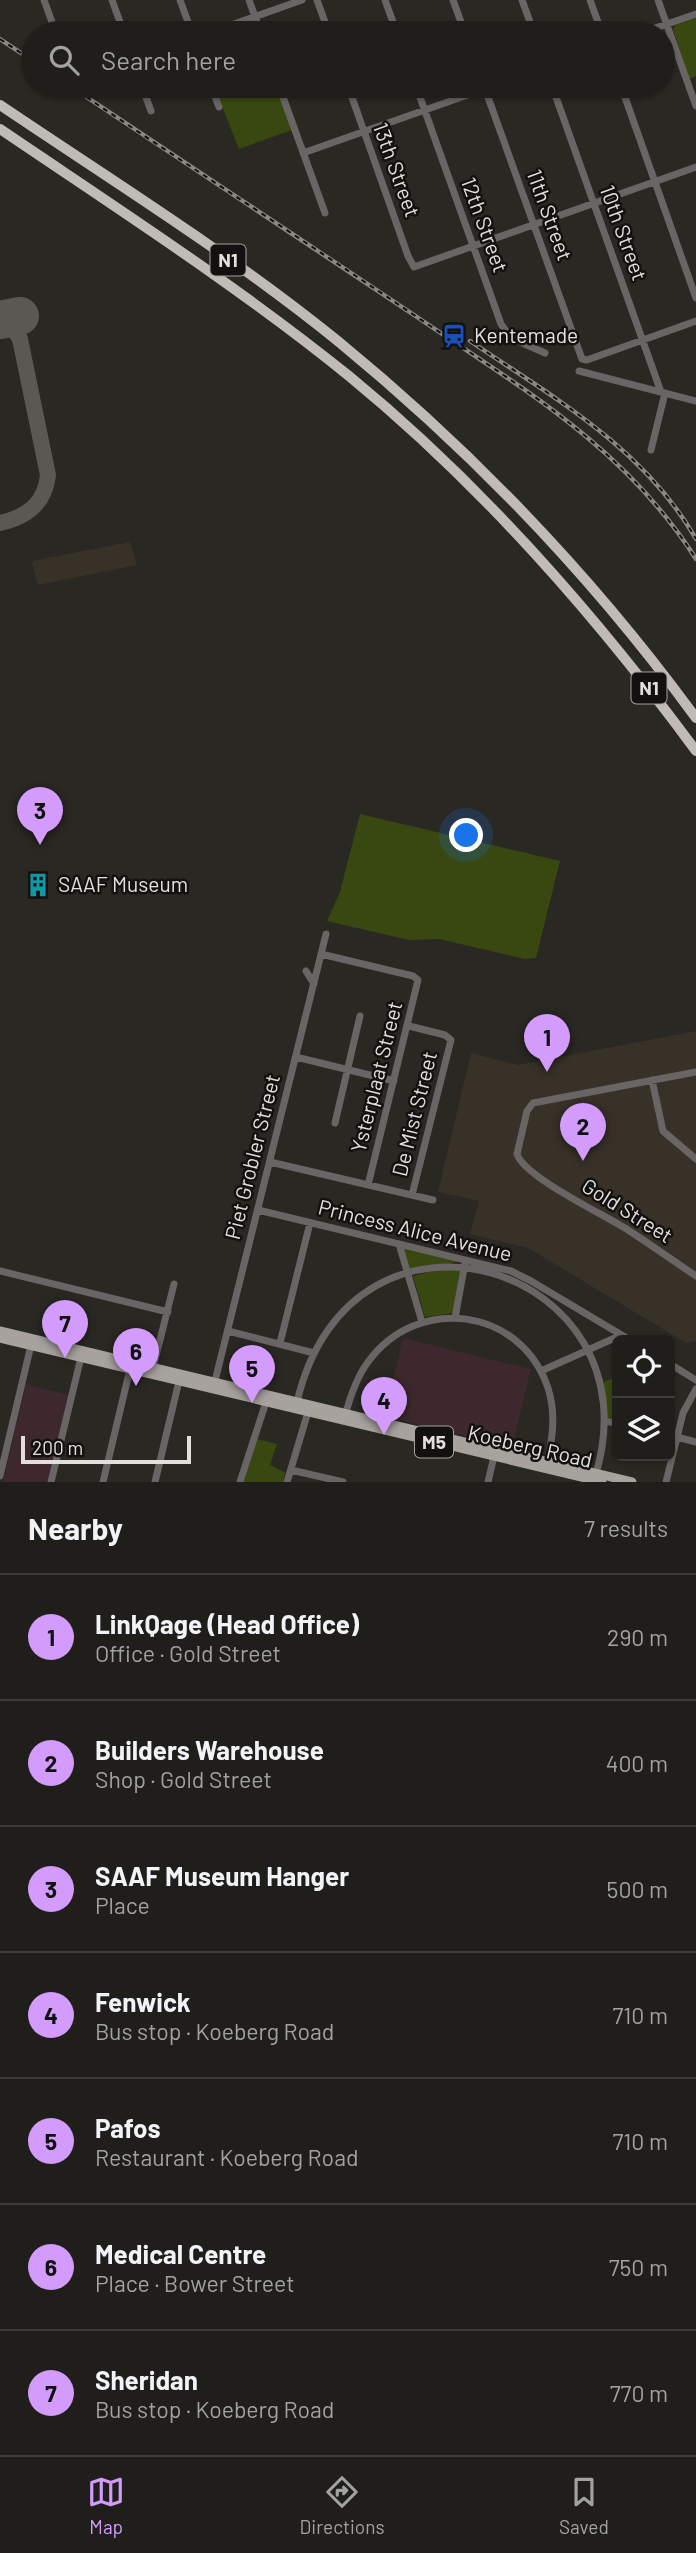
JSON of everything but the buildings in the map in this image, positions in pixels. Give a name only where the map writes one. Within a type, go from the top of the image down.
[{"type":"highway","name":"N1","points":[[0,105],[282,299],[337,341],[422,413],[519,507],[589,582],[696,718]]},
{"type":"highway","name":"N1","points":[[0,129],[279,321],[424,441],[511,527],[563,584],[624,656],[696,751]]},
{"type":"highway","points":[[0,137],[88,189]]},
{"type":"main road","name":"Koeberg Road","points":[[0,1331],[32,1342],[153,1368],[180,1378]]},
{"type":"main road","name":"Koeberg Road","points":[[0,1338],[32,1342]]},
{"type":"main road","name":"Koeberg Road","points":[[82,1354],[130,1369],[297,1402],[345,1417],[597,1479],[632,1482]]},
{"type":"main road","name":"Koeberg Road","points":[[214,1386],[308,1412],[345,1417]]},
{"type":"main road","name":"Koeberg Road","points":[[495,1453],[547,1462],[597,1479]]},
{"type":"street","points":[[44,0],[52,21]]},
{"type":"street","points":[[112,0],[120,21]]},
{"type":"street","points":[[180,0],[188,21]]},
{"type":"street","points":[[249,0],[256,21]]},
{"type":"street","points":[[244,21],[302,0]]},
{"type":"street","points":[[317,0],[325,21]]},
{"type":"street","points":[[385,0],[393,21]]},
{"type":"street","points":[[453,0],[461,21]]},
{"type":"street","points":[[522,0],[530,21]]},
{"type":"street","points":[[590,0],[598,21]]},
{"type":"street","points":[[659,0],[666,21]]},
{"type":"street","points":[[675,21],[696,14]]},
{"type":"street","points":[[675,47],[696,106]]},
{"type":"street","points":[[146,98],[151,111]]},
{"type":"street","points":[[216,98],[219,107]]},
{"type":"street","points":[[283,98],[325,213]]},
{"type":"street","name":"13th Street","points":[[352,98],[412,266],[473,246]]},
{"type":"street","name":"12th Street","points":[[420,98],[505,333],[545,353]]},
{"type":"street","points":[[303,153],[457,98]]},
{"type":"street","name":"11th Street","points":[[491,98],[581,357],[585,360],[643,340]]},
{"type":"street","name":"10th Street","points":[[556,98],[663,392]]},
{"type":"street","points":[[625,98],[696,298]]},
{"type":"street","points":[[473,246],[696,167]]},
{"type":"street","points":[[643,340],[696,321]]},
{"type":"street","points":[[579,371],[696,401]]},
{"type":"street","points":[[651,450],[663,392]]},
{"type":"street","name":"Piet Grobler Street","points":[[214,1386],[326,934]]},
{"type":"street","name":"Ysterplaat Street","points":[[321,954],[416,978],[418,984],[369,1185]]},
{"type":"street","points":[[306,971],[314,984]]},
{"type":"street","points":[[335,1123],[360,1016]]},
{"type":"street","name":"De Mist Street","points":[[409,1026],[445,1035],[450,1040],[412,1195]]},
{"type":"street","points":[[296,1057],[394,1081]]},
{"type":"street","name":"Gold Street","points":[[693,1274],[622,1226],[537,1176],[523,1164],[517,1154],[527,1111],[533,1103],[696,1072]]},
{"type":"street","points":[[652,1080],[663,1131],[696,1159]]},
{"type":"street","points":[[270,1162],[433,1200]]},
{"type":"street","name":"Princess Alice Avenue","points":[[258,1210],[465,1263],[510,1271],[619,1334]]},
{"type":"street","points":[[280,1343],[310,1223]]},
{"type":"street","points":[[399,1244],[422,1322]]},
{"type":"street","points":[[455,1318],[465,1263]]},
{"type":"street","points":[[297,1402],[314,1353],[330,1328],[353,1304],[383,1284],[407,1273],[465,1263],[509,1279],[545,1301],[572,1326],[587,1350],[600,1386],[604,1421],[603,1448],[597,1479]]},
{"type":"street","points":[[693,1274],[696,1265]]},
{"type":"street","points":[[0,1271],[168,1312]]},
{"type":"street","points":[[153,1368],[174,1284]]},
{"type":"street","points":[[545,1301],[550,1292]]},
{"type":"street","points":[[345,1417],[355,1384],[372,1356],[398,1334],[422,1322],[455,1318],[478,1321],[498,1330],[525,1350],[541,1371],[553,1413],[553,1435],[547,1462]]},
{"type":"street","points":[[228,1331],[314,1353]]},
{"type":"street","points":[[541,1371],[619,1334]]},
{"type":"street","points":[[0,1476],[32,1342]]},
{"type":"street","points":[[51,1482],[82,1354]]},
{"type":"street","points":[[675,1367],[696,1380]]},
{"type":"street","points":[[103,1482],[130,1369]]},
{"type":"street","points":[[155,1482],[180,1378]]},
{"type":"street","points":[[675,1431],[696,1389]]},
{"type":"street","points":[[240,1482],[266,1402]]},
{"type":"street","points":[[288,1482],[308,1412]]},
{"type":"street","points":[[604,1421],[612,1422]]},
{"type":"street","points":[[675,1437],[696,1442]]},
{"type":"street","points":[[488,1482],[495,1453]]},
{"type":"street","points":[[666,1482],[669,1461]]},
{"type":"street","points":[[291,1470],[343,1482]]},
{"type":"shaded area","points":[[130,542],[137,565],[38,585],[32,561]]},
{"type":"shaded area","points":[[696,1031],[696,1341],[686,1343],[528,1248],[470,1234],[479,1201],[438,1192],[471,1053],[518,1065]]},
{"type":"shaded area","points":[[403,1338],[531,1369],[512,1447],[385,1416]]},
{"type":"shaded area","points":[[26,1384],[69,1395],[47,1482],[3,1482]]},
{"type":"green space","points":[[696,18],[696,76],[689,79],[675,35],[676,25]]},
{"type":"green space","points":[[219,98],[281,98],[292,130],[239,149]]},
{"type":"green space","points":[[360,814],[560,861],[536,958],[525,959],[439,939],[409,940],[327,921],[340,892]]},
{"type":"green space","points":[[402,1248],[457,1261],[457,1262],[410,1270]]},
{"type":"green space","points":[[437,1270],[460,1270],[453,1313],[425,1317],[413,1276]]},
{"type":"green space","points":[[612,1378],[612,1418],[607,1417],[602,1383]]},
{"type":"green space","points":[[257,1439],[277,1444],[270,1465],[285,1473],[283,1482],[244,1482]]},
{"type":"taxiway","points":[[0,322],[13,328],[20,339],[48,475],[43,494],[33,508],[0,523]]},
{"type":"runway","points":[[0,320],[20,316]]},
{"type":"railway","points":[[0,39],[21,53]]},
{"type":"railway","points":[[88,98],[493,368],[568,422],[637,484],[668,519],[696,559]]},
{"type":"railway","points":[[470,341],[565,405],[624,451],[675,507],[696,539]]},
{"type":"place","name":"Kentemade","points":[[454,336]]},
{"type":"place","name":"SAAF Museum Hanger","points":[[40,845]]},
{"type":"place","name":"SAAF Museum","points":[[38,885]]},
{"type":"place","name":"LinkQage (Head Office)","points":[[547,1072]]},
{"type":"place","name":"Builders Warehouse","points":[[583,1161]]},
{"type":"place","name":"Sheridan","points":[[65,1358]]},
{"type":"place","name":"Medical Centre","points":[[136,1386]]},
{"type":"place","name":"Pafos","points":[[252,1403]]},
{"type":"place","name":"Fenwick","points":[[384,1435]]}]
